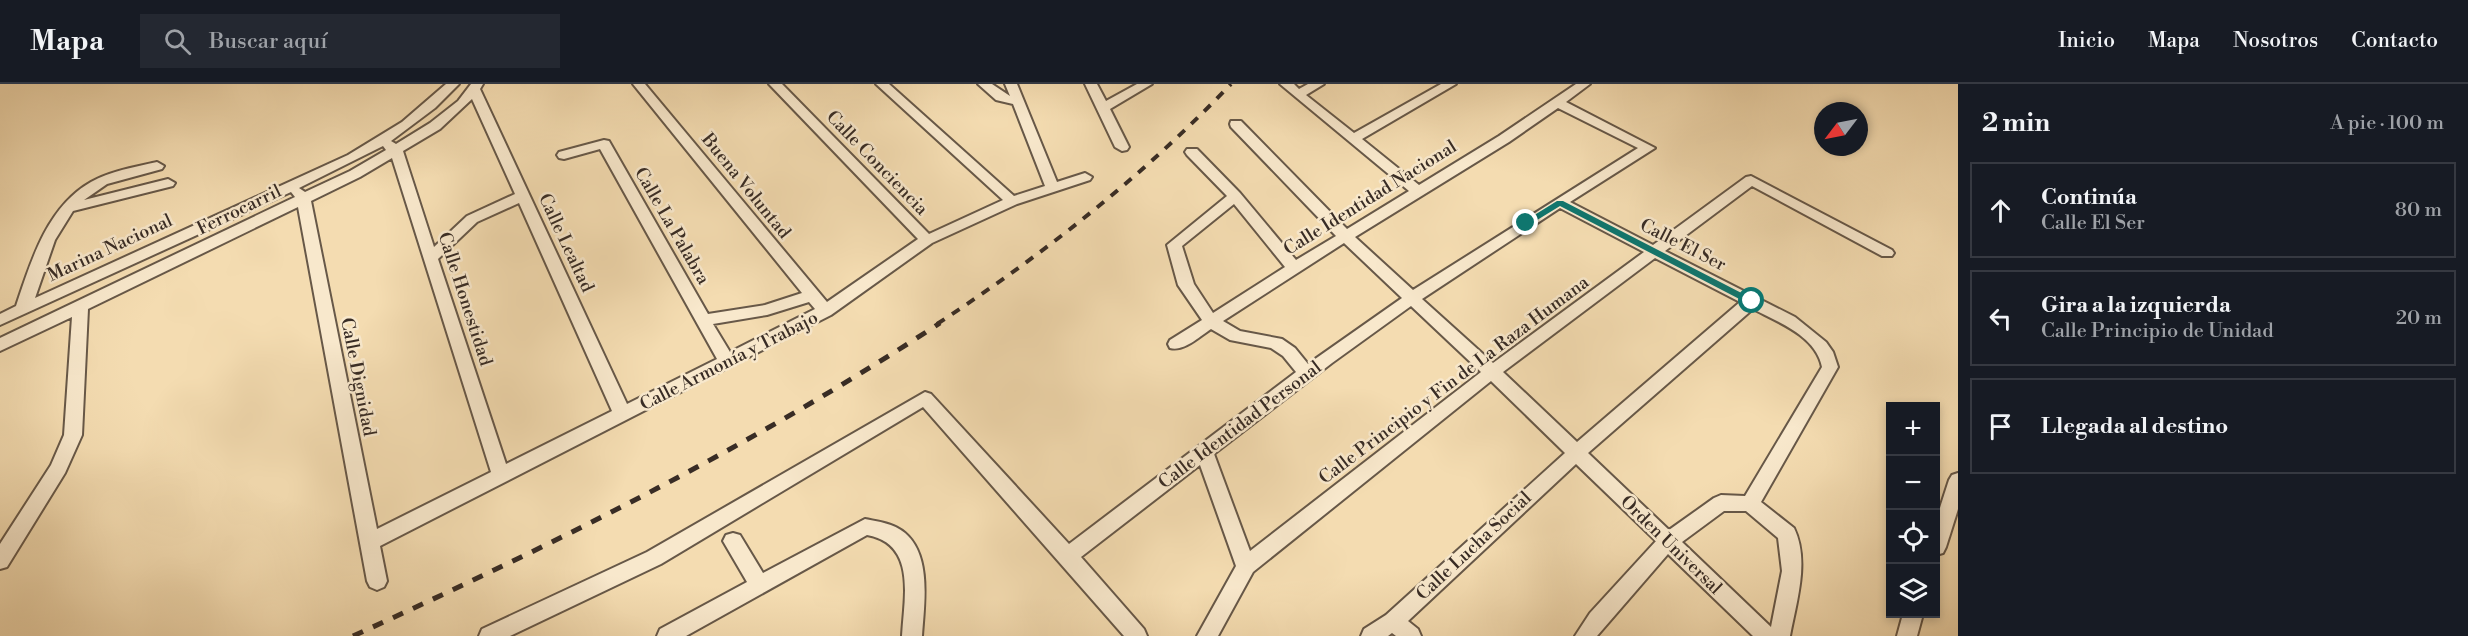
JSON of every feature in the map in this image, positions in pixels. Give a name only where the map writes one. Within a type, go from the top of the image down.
[{"type":"street","name":"Marina Nacional","points":[[0,320],[292,186],[383,141],[437,102],[453,84]]},
{"type":"street","name":"Buena Voluntad","points":[[639,84],[825,311]]},
{"type":"street","name":"Calle Conciencia","points":[[776,84],[927,240]]},
{"type":"street","points":[[882,84],[1012,201]]},
{"type":"street","points":[[984,84],[1000,97],[1018,102]]},
{"type":"street","points":[[1011,84],[1052,186]]},
{"type":"street","points":[[1091,84],[1122,147]]},
{"type":"street","points":[[1102,108],[1146,84]]},
{"type":"street","points":[[1286,84],[1418,192]]},
{"type":"street","points":[[1298,94],[1318,84]]},
{"type":"street","points":[[1353,139],[1450,84]]},
{"type":"street","name":"Calle Identidad Nacional","points":[[1176,344],[1558,103],[1584,84]]},
{"type":"street","name":"Ferrocarril","points":[[0,345],[304,200],[396,151],[435,126],[462,104],[475,86]]},
{"type":"street","name":"Calle Lealtad","points":[[475,86],[623,415]]},
{"type":"street","name":"Calle Identidad Personal","points":[[1068,556],[1307,374],[1413,298],[1560,202],[1648,148],[1558,103]]},
{"type":"street","name":"Orden Universal","points":[[1236,124],[1346,236],[1492,372],[1767,636]]},
{"type":"street","points":[[383,141],[396,151]]},
{"type":"street","name":"Calle La Palabra","points":[[564,155],[604,144],[728,362]]},
{"type":"street","name":"Calle Honestidad","points":[[396,151],[501,476]]},
{"type":"street","points":[[1192,152],[1235,196],[1294,268]]},
{"type":"street","points":[[23,310],[45,245],[70,207],[95,185],[157,166]]},
{"type":"street","name":"Calle Armonía y Trabajo","points":[[369,542],[825,311],[927,240],[1012,201],[1085,177]]},
{"type":"street","name":"Calle Principio y Fin de La Raza Humana","points":[[1206,636],[1246,566],[1492,372],[1751,180],[1887,253]]},
{"type":"street","points":[[70,207],[168,183]]},
{"type":"street","name":"Calle Dignidad","points":[[292,186],[304,200],[377,581]]},
{"type":"street","points":[[431,258],[472,219],[523,196]]},
{"type":"street","points":[[1235,196],[1174,245],[1186,285],[1211,322],[1236,336],[1276,343],[1289,352],[1307,374]]},
{"type":"street","name":"Calle El Ser","points":[[1560,202],[1654,253],[1790,321],[1822,347],[1829,357],[1830,367],[1750,504]]},
{"type":"street","points":[[703,320],[767,310],[812,295]]},
{"type":"street","name":"Calle Lucha Social","points":[[1371,636],[1392,621],[1576,453],[1752,301]]},
{"type":"street","points":[[0,561],[59,468],[74,435],[80,308]]},
{"type":"street","points":[[489,636],[654,558],[926,398],[1137,636]]},
{"type":"street","points":[[1204,452],[1246,566]]},
{"type":"street","points":[[1940,532],[1958,480]]},
{"type":"street","points":[[1585,636],[1668,541],[1721,503],[1750,504],[1787,534],[1792,571],[1780,636]]},
{"type":"street","points":[[667,636],[865,528],[881,528],[895,534],[907,548],[913,562],[912,636]]},
{"type":"street","points":[[733,541],[759,585]]},
{"type":"street","points":[[1907,636],[1912,618]]},
{"type":"street","points":[[1392,621],[1411,636]]},
{"type":"railway","points":[[937,324],[1054,242],[1128,182],[1231,84]]},
{"type":"railway","points":[[353,636],[504,565],[652,491],[798,410],[870,368],[940,323]]},
{"type":"route","points":[[1526,223],[1560,202],[1654,253],[1752,301]]}]
